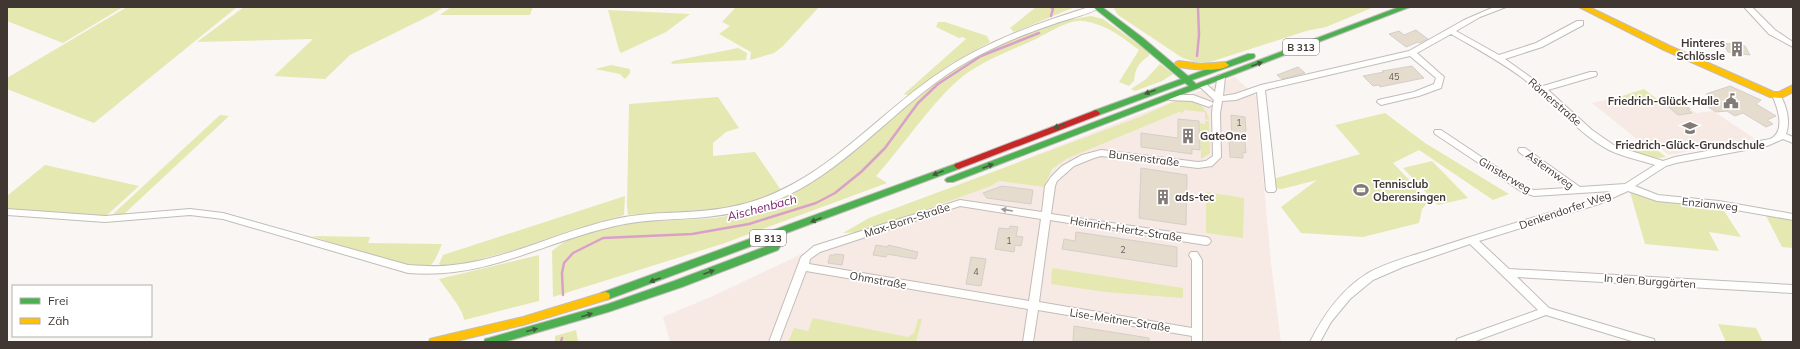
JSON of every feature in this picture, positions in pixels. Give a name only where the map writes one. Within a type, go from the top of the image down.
[{"type":"main road","points":[[1097,7],[1199,86]]},
{"type":"main road","name":"B 313","points":[[434,342],[565,309],[632,288],[1382,7]]},
{"type":"main road","name":"B 313","points":[[945,182],[1406,7]]},
{"type":"main road","points":[[1583,7],[1667,48],[1776,96],[1781,95],[1793,88]]},
{"type":"main road","points":[[1140,40],[1180,64],[1201,67],[1226,65]]},
{"type":"main road","points":[[1180,64],[1190,78]]},
{"type":"main road","name":"B 313","points":[[488,342],[608,308],[678,284],[785,243]]},
{"type":"street","points":[[7,212],[105,220],[190,212],[223,216],[408,269],[423,272],[448,270],[518,252],[596,226],[625,219],[718,213],[751,206],[772,199],[805,181],[847,152],[943,74],[964,60],[1022,32],[1097,7]]},
{"type":"street","points":[[1199,86],[1218,99],[1236,96],[1260,88],[1412,54],[1430,45],[1469,18],[1502,7]]},
{"type":"street","points":[[1748,7],[1772,32],[1793,45]]},
{"type":"street","points":[[1500,58],[1539,45],[1580,23]]},
{"type":"street","name":"Römerstraße","points":[[1451,31],[1500,58],[1543,89],[1580,125],[1606,144],[1629,155],[1662,164]]},
{"type":"street","points":[[1381,102],[1416,94],[1438,86],[1440,77],[1412,54]]},
{"type":"street","points":[[1543,89],[1593,74]]},
{"type":"street","name":"Bunsenstraße","points":[[1028,342],[1050,186],[1054,177],[1072,162],[1090,155],[1111,154],[1198,165],[1208,165],[1213,162],[1217,157],[1216,113],[1220,77]]},
{"type":"street","points":[[1199,86],[1216,113]]},
{"type":"street","points":[[1260,88],[1264,110],[1271,190]]},
{"type":"street","points":[[1776,96],[1781,106],[1783,120],[1782,136],[1793,140]]},
{"type":"street","points":[[1169,97],[1193,98],[1209,104]]},
{"type":"street","name":"Ginsterweg","points":[[1438,132],[1530,192],[1543,194],[1628,187]]},
{"type":"street","name":"Denkendorfer Weg","points":[[1315,342],[1327,319],[1346,296],[1370,277],[1400,264],[1472,240],[1596,202],[1628,187],[1662,164],[1675,160],[1767,143],[1782,136]]},
{"type":"street","name":"Asternweg","points":[[1522,150],[1579,191]]},
{"type":"street","name":"Enzianweg","points":[[1628,187],[1657,198],[1719,204],[1793,217]]},
{"type":"street","name":"Max-Born-Straße","points":[[803,267],[806,257],[817,249],[953,204],[970,204],[1046,216]]},
{"type":"street","name":"Heinrich-Hertz-Straße","points":[[1046,216],[1206,241]]},
{"type":"street","points":[[1472,240],[1546,310],[1635,340],[1650,342]]},
{"type":"street","points":[[1194,255],[1197,260],[1197,338]]},
{"type":"street","points":[[774,342],[803,267]]},
{"type":"street","name":"Ohmstraße","points":[[803,267],[1033,306]]},
{"type":"street","name":"In den Burggärten","points":[[1508,273],[1793,289]]},
{"type":"street","name":"Lise-Meitner-Straße","points":[[1033,306],[1197,338]]},
{"type":"street","points":[[1461,342],[1546,310]]},
{"type":"shaded area","points":[[1235,77],[1256,96],[1271,263],[1281,342],[670,342],[663,317],[715,295],[808,251],[999,181],[1018,162]]},
{"type":"shaded area","name":"Friedrich-Glück-Grundschule","points":[[1622,96],[1638,107],[1681,101],[1696,113],[1713,111],[1755,139],[1669,155],[1652,143],[1644,145],[1592,103]]},
{"type":"green space","points":[[7,7],[123,7],[63,43],[7,21]]},
{"type":"green space","points":[[127,7],[237,7],[94,123],[7,89],[7,78]]},
{"type":"green space","points":[[244,7],[444,7],[431,15],[350,55],[325,79],[274,76],[313,39],[197,42]]},
{"type":"green space","points":[[451,7],[533,7],[530,15],[440,15]]},
{"type":"green space","points":[[736,7],[819,7],[783,46],[774,53],[750,60],[751,52],[719,34],[730,26],[722,22]]},
{"type":"green space","points":[[1036,7],[1075,7],[1014,32],[1010,28]]},
{"type":"green space","points":[[1113,7],[1374,7],[1326,27],[1306,31],[1207,63],[1194,62],[1181,57],[1118,15]]},
{"type":"green space","points":[[608,10],[690,14],[666,32],[621,53]]},
{"type":"green space","points":[[1091,16],[1103,19],[1149,52],[1149,56],[1138,66],[1134,81],[1129,86],[1119,82],[1139,50],[1126,40],[1099,25],[1083,21],[1066,24],[985,62],[956,82],[935,104],[876,176],[887,183],[725,243],[553,297],[552,251],[567,240],[584,232],[603,227],[642,222],[718,217],[747,212],[765,206],[797,190],[820,175],[864,142],[927,90],[965,63],[999,45],[1035,30],[1072,19]]},
{"type":"green space","points":[[938,22],[945,22],[987,36],[990,42],[937,73],[910,96],[904,94],[966,39],[963,37],[959,38],[936,27]]},
{"type":"green space","points":[[738,48],[747,53],[746,60],[671,64],[673,61]]},
{"type":"green space","points":[[1160,64],[1173,74],[1162,81],[1135,91],[1131,89],[1146,79]]},
{"type":"green space","points":[[611,65],[630,69],[630,73],[625,79],[620,74],[595,69]]},
{"type":"green space","points":[[1644,89],[1662,103],[1638,107],[1622,96]]},
{"type":"green space","points":[[718,97],[739,128],[726,132],[713,143],[713,156],[755,152],[781,190],[752,203],[729,208],[628,215],[629,104]]},
{"type":"green space","points":[[1185,99],[1199,102],[1207,113],[1209,120],[1205,119],[1205,112],[1184,110],[1183,113],[1179,112],[1066,159],[1052,169],[1044,187],[999,181],[991,186],[863,232],[843,233],[869,218],[1140,117],[1173,102]]},
{"type":"green space","points":[[1385,113],[1425,143],[1509,194],[1493,200],[1419,150],[1393,163],[1429,201],[1422,209],[1419,223],[1363,237],[1301,233],[1281,207],[1317,180],[1282,189],[1274,188],[1273,179],[1360,154],[1335,125]]},
{"type":"green space","points":[[220,115],[229,116],[123,215],[111,216]]},
{"type":"green space","points":[[1205,121],[1209,121],[1210,153],[1201,159],[1200,123],[1205,124]]},
{"type":"green space","points":[[1653,147],[1666,157],[1659,158],[1628,152]]},
{"type":"green space","points":[[1432,161],[1468,198],[1438,205],[1403,168]]},
{"type":"green space","points":[[45,165],[139,186],[106,216],[7,209],[7,196]]},
{"type":"green space","points":[[1206,192],[1244,198],[1243,238],[1206,233]]},
{"type":"green space","points":[[1630,192],[1639,193],[1670,202],[1722,208],[1741,237],[1709,232],[1719,251],[1645,244]]},
{"type":"green space","points":[[625,196],[624,215],[569,231],[518,249],[473,261],[442,267],[439,264],[443,255]]},
{"type":"green space","points":[[1765,214],[1793,219],[1793,248],[1782,247]]},
{"type":"green space","points":[[312,236],[370,237],[368,243],[442,244],[435,260],[428,267],[420,267],[372,256]]},
{"type":"green space","points":[[539,255],[539,301],[464,320],[458,305],[439,279]]},
{"type":"green space","points":[[1052,268],[1183,288],[1183,298],[1105,292],[1051,284]]},
{"type":"green space","points":[[813,318],[908,337],[914,333],[918,319],[922,319],[916,342],[788,342],[794,328],[808,331]]},
{"type":"green space","points":[[1718,324],[1756,328],[1763,342],[1726,342]]},
{"type":"green space","points":[[576,330],[578,342],[555,342],[555,336]]},
{"type":"building","points":[[1416,30],[1428,39],[1406,47],[1389,34],[1399,31],[1404,35]]},
{"type":"building","name":"Hinteres Schlössle","points":[[1723,43],[1745,46],[1750,55],[1728,52]]},
{"type":"building","points":[[1412,66],[1424,78],[1380,87],[1379,85],[1373,86],[1363,76],[1384,72],[1382,71]]},
{"type":"building","points":[[1298,67],[1305,73],[1282,79],[1277,75]]},
{"type":"building","name":"Friedrich-Glück-Halle","points":[[1730,86],[1761,100],[1756,104],[1776,116],[1767,120],[1773,124],[1766,127],[1743,113],[1735,116],[1727,111],[1716,112],[1701,102],[1711,98],[1706,94]]},
{"type":"building","points":[[1681,101],[1690,109],[1687,109],[1692,113],[1678,115],[1665,104]]},
{"type":"building","points":[[1231,115],[1245,117],[1246,131],[1244,131],[1246,153],[1243,152],[1243,158],[1230,157],[1229,141],[1232,141]]},
{"type":"building","name":"GateOne","points":[[1178,119],[1199,121],[1200,150],[1192,149],[1192,154],[1141,147],[1141,133],[1178,138]]},
{"type":"building","name":"ads-tec","points":[[1141,168],[1187,175],[1186,225],[1139,218]]},
{"type":"building","points":[[1002,186],[1033,190],[1031,204],[987,198],[983,193]]},
{"type":"building","points":[[1010,226],[1018,227],[1016,236],[1023,237],[1021,246],[1015,245],[1014,252],[995,249],[999,228],[1009,229]]},
{"type":"building","points":[[1076,232],[1177,247],[1177,267],[1062,249],[1064,239],[1075,241]]},
{"type":"building","points":[[876,245],[888,247],[888,245],[918,252],[916,259],[887,254],[886,257],[873,255]]},
{"type":"building","points":[[830,255],[844,255],[842,265],[828,263]]},
{"type":"building","points":[[971,257],[986,259],[981,286],[966,284]]},
{"type":"building","points":[[1074,326],[1149,338],[1149,342],[1073,341]]},
{"type":"waterway","name":"Aischenbach","points":[[1051,7],[1053,9],[1051,16]]},
{"type":"waterway","points":[[1197,56],[1199,35],[1198,7]]},
{"type":"waterway","name":"Aischenbach","points":[[563,295],[562,273],[564,263],[573,253],[603,238],[692,234],[749,224],[816,203],[835,193],[861,172],[885,148],[918,103],[938,84],[981,56],[1039,33]]},
{"type":"waterway","name":"Aischenbach","points":[[561,342],[562,338]]},
{"type":"traffic: fast","points":[[1097,7],[1140,40],[1195,87]]},
{"type":"traffic: fast","points":[[1109,120],[1406,7]]},
{"type":"traffic: fast","points":[[1096,113],[1251,56]]},
{"type":"traffic: fast","points":[[950,180],[1109,120]]},
{"type":"traffic: fast","points":[[605,296],[958,166]]},
{"type":"traffic: fast","points":[[489,342],[608,308],[678,284],[775,247]]},
{"type":"traffic: slow","points":[[1583,7],[1667,48],[1773,95],[1781,95],[1793,88]]},
{"type":"traffic: slow","points":[[1179,64],[1201,67],[1225,65]]},
{"type":"traffic: slow","points":[[434,342],[523,321],[605,296]]},
{"type":"traffic: jam","points":[[958,166],[1096,113]]},
{"type":"place","name":"Hinteres Schlössle","points":[[1737,49]]},
{"type":"place","name":"Friedrich-Glück-Halle","points":[[1731,101]]},
{"type":"place","name":"Friedrich-Glück-Grundschule","points":[[1690,128]]},
{"type":"place","name":"GateOne","points":[[1188,136]]},
{"type":"place","name":"Tennisclub Oberensingen","points":[[1361,190]]},
{"type":"place","name":"ads-tec","points":[[1163,197]]}]
